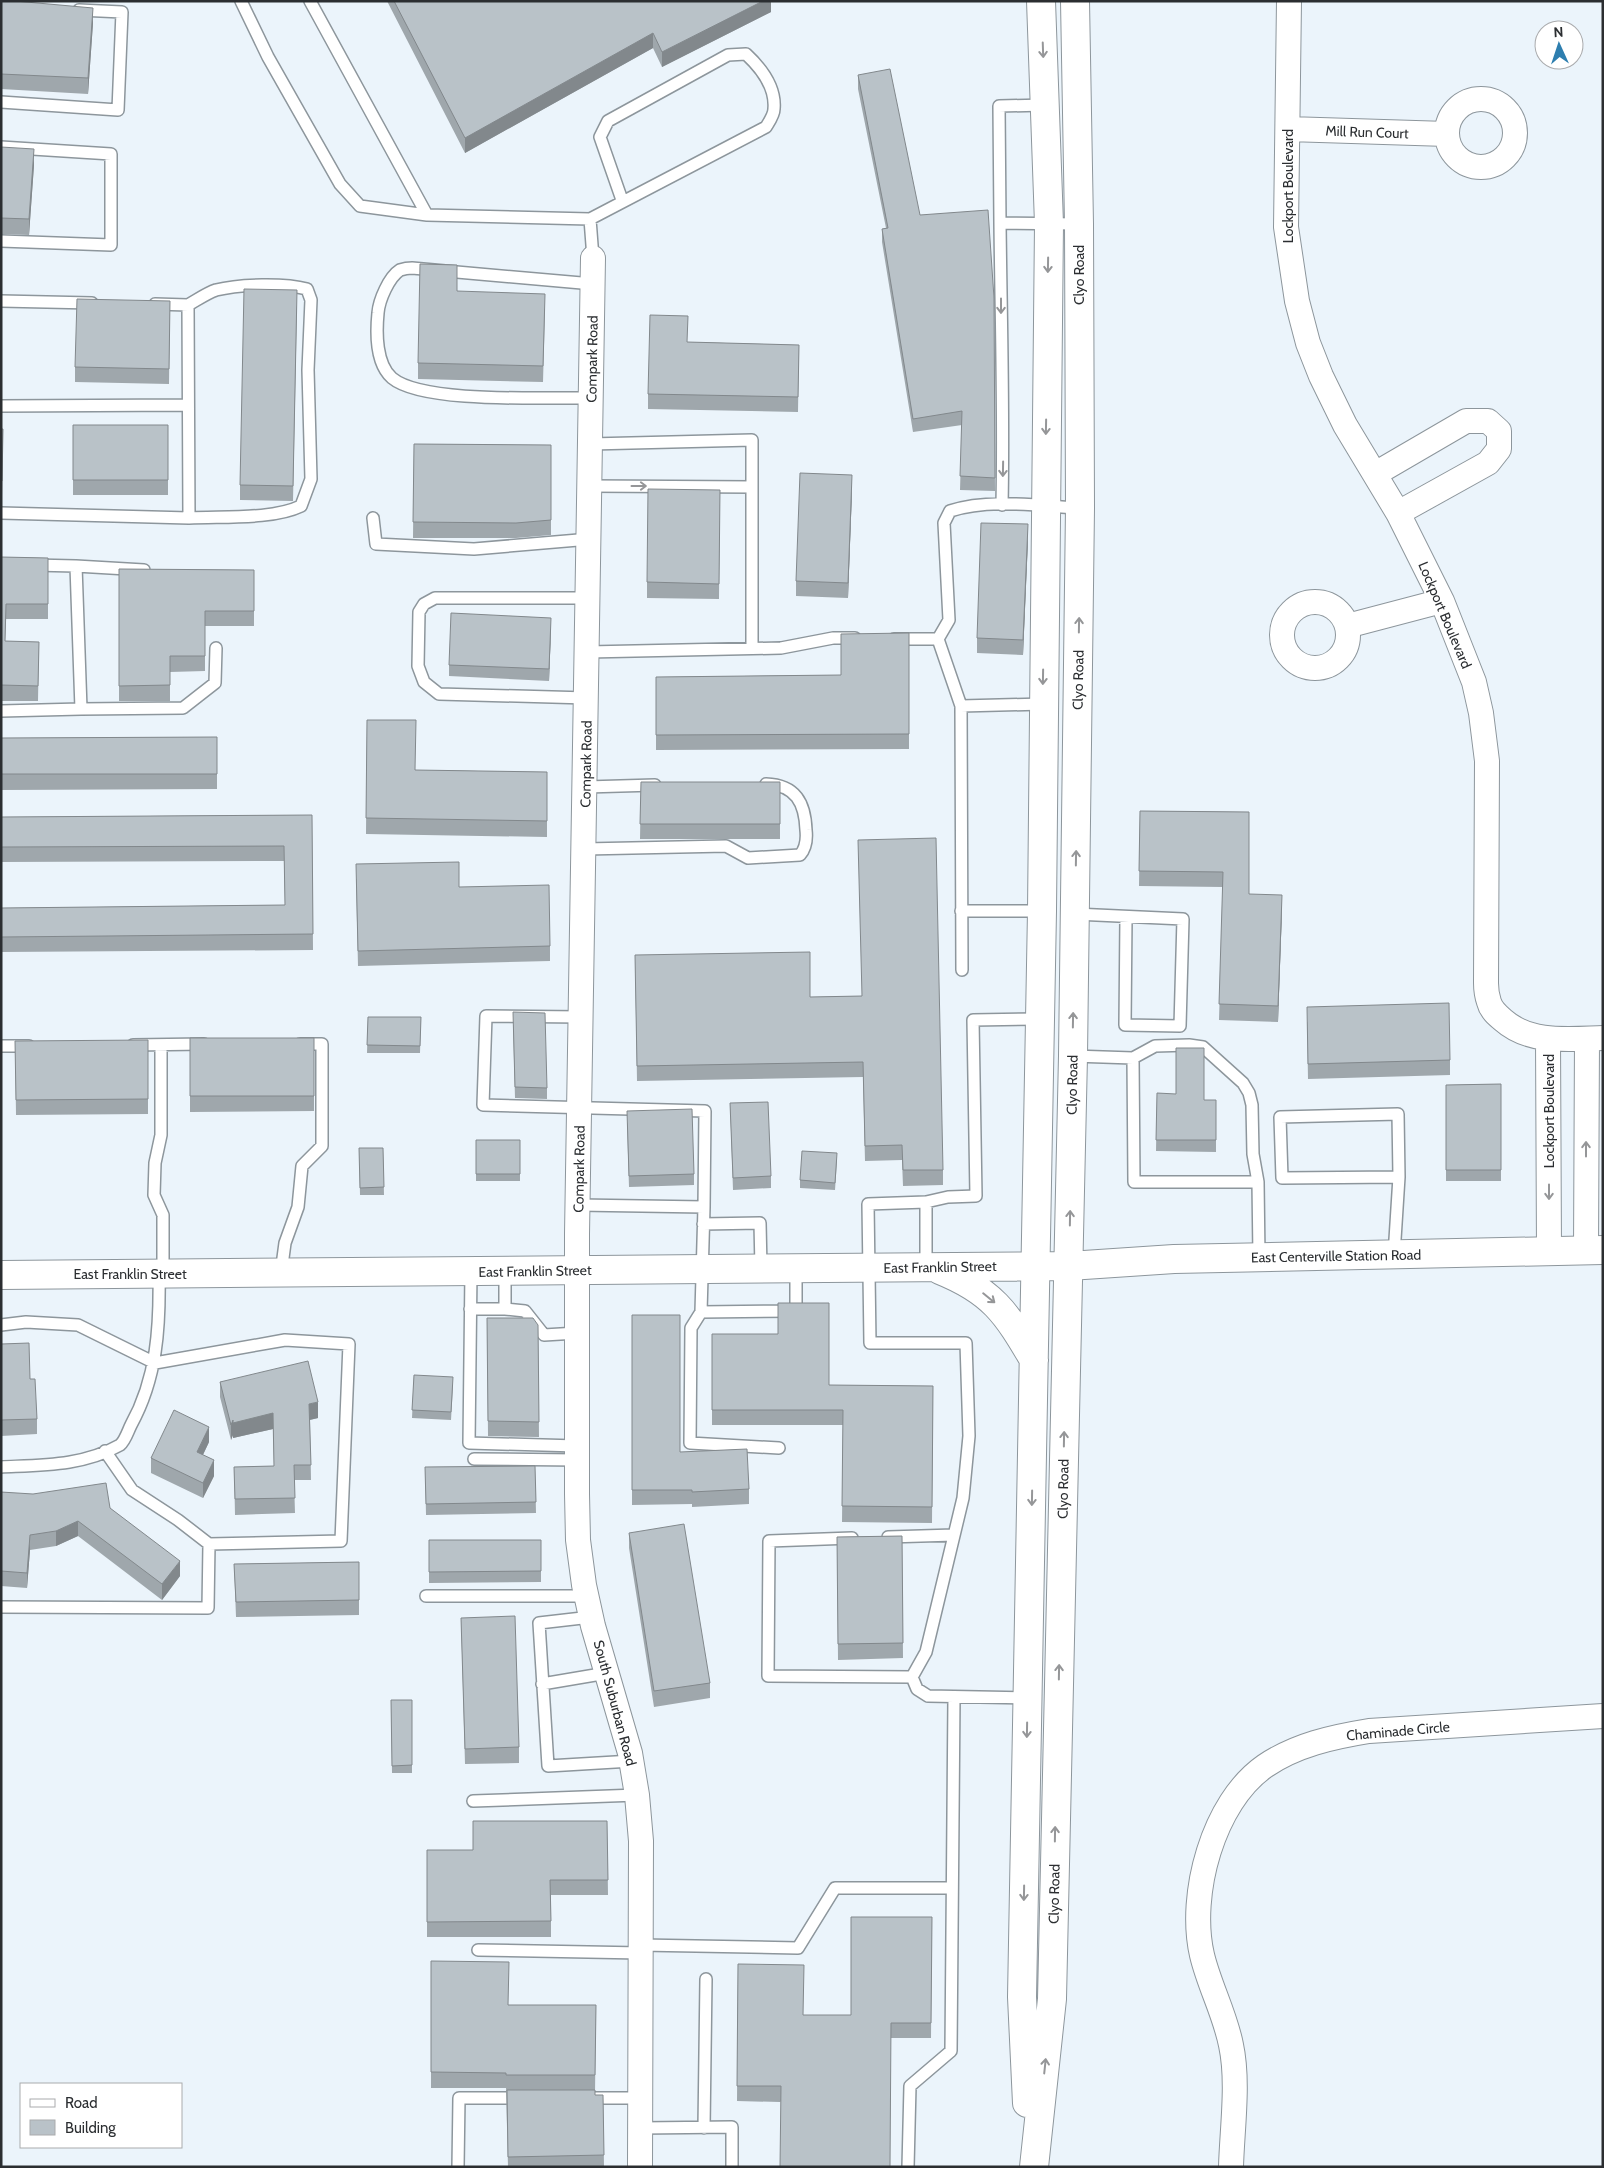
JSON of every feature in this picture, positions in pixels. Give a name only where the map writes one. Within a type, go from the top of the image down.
[{"type":"street","name":"Clyo Road","points":[[1032,2167],[1022,1997],[1042,912],[1042,704],[1049,224],[1041,1]]},
{"type":"street","name":"Clyo Road","points":[[1032,2167],[1052,1999],[1069,1266],[1080,508],[1079,224],[1075,1]]},
{"type":"street","name":"Lockport Boulevard","points":[[1289,1],[1286,227],[1297,301],[1308,342],[1320,376],[1345,425],[1398,513],[1442,601],[1474,682],[1481,713],[1487,761],[1486,983],[1488,1002],[1494,1011],[1511,1027],[1525,1035],[1548,1039],[1549,1251]]},
{"type":"street","name":"Mill Run Court","points":[[1288,129],[1447,134]]},
{"type":"street","name":"Compark Road","points":[[578,1270],[593,258]]},
{"type":"street","points":[[1375,474],[1466,421],[1488,421],[1499,432],[1499,450],[1488,463],[1398,513]]},
{"type":"street","points":[[1347,626],[1442,601]]},
{"type":"street","points":[[1548,1039],[1595,1039],[1595,1250]]},
{"type":"street","name":"East Centerville Station Road","points":[[1069,1266],[1174,1259],[1595,1250]]},
{"type":"street","name":"East Franklin Street","points":[[1,1275],[1069,1266]]},
{"type":"street","points":[[929,1267],[966,1281],[992,1300],[1011,1320],[1034,1361]]},
{"type":"street","name":"South Suburban Road","points":[[578,1270],[578,1540],[589,1606],[632,1761],[641,1841],[640,2167]]},
{"type":"street","name":"Chaminade Circle","points":[[1231,2167],[1234,2070],[1231,2045],[1202,1954],[1197,1919],[1202,1874],[1217,1829],[1237,1794],[1264,1766],[1303,1746],[1340,1735],[1369,1731],[1603,1716]]},
{"type":"lane","points":[[241,1],[268,57],[340,184],[360,206],[427,214],[590,219],[622,200],[766,127],[774,110],[774,104],[761,68],[746,54],[728,54],[608,121],[600,137],[622,200]]},
{"type":"lane","points":[[310,1],[427,214]]},
{"type":"lane","points":[[1,102],[118,110],[122,12],[66,9]]},
{"type":"lane","points":[[1002,505],[1004,402],[1001,331],[999,106],[1045,105]]},
{"type":"lane","points":[[1,146],[111,154],[111,245],[1,241]]},
{"type":"lane","points":[[590,219],[593,258]]},
{"type":"lane","points":[[1000,223],[1079,224]]},
{"type":"lane","points":[[591,398],[449,394],[421,391],[404,385],[391,377],[384,365],[379,350],[376,329],[378,309],[387,287],[400,270],[412,268],[593,284]]},
{"type":"lane","points":[[1,514],[189,518],[267,514],[292,511],[301,506],[311,479],[308,370],[311,300],[307,290],[295,286],[242,287],[215,290],[188,305],[139,304]]},
{"type":"lane","points":[[1,301],[100,303]]},
{"type":"lane","points":[[188,305],[189,518]]},
{"type":"lane","points":[[1,406],[188,405]]},
{"type":"lane","points":[[591,444],[752,440],[752,648]]},
{"type":"lane","points":[[590,486],[752,487]]},
{"type":"lane","points":[[962,970],[961,706],[938,639],[949,620],[944,523],[950,511],[962,507],[1002,505],[1080,508]]},
{"type":"lane","points":[[373,518],[376,544],[474,549],[590,539]]},
{"type":"lane","points":[[20,565],[76,566],[151,571]]},
{"type":"lane","points":[[76,566],[81,710]]},
{"type":"lane","points":[[587,698],[439,694],[424,682],[418,666],[419,612],[424,604],[435,598],[589,598]]},
{"type":"lane","points":[[588,652],[781,648],[833,638],[938,639]]},
{"type":"lane","points":[[1,711],[183,708],[215,683],[216,648]]},
{"type":"lane","points":[[961,706],[1042,704]]},
{"type":"lane","points":[[585,849],[726,846],[748,858],[800,855],[804,850],[806,837],[806,815],[798,797],[785,788],[771,784],[754,784]]},
{"type":"lane","points":[[586,786],[670,785]]},
{"type":"lane","points":[[961,911],[1042,912]]},
{"type":"lane","points":[[1075,914],[1183,919],[1180,1026],[1125,1025],[1126,917]]},
{"type":"lane","points":[[582,1017],[486,1016],[483,1105],[704,1110],[704,1207],[700,1312],[691,1328],[690,1443],[779,1448]]},
{"type":"lane","points":[[912,1677],[926,1652],[963,1498],[969,1436],[966,1343],[870,1343],[868,1204],[926,1202],[948,1197],[976,1196],[973,1020],[1039,1019]]},
{"type":"lane","points":[[121,1045],[218,1044]]},
{"type":"lane","points":[[281,1273],[284,1243],[298,1207],[302,1166],[322,1146],[322,1044],[284,1044]]},
{"type":"lane","points":[[1,1467],[74,1463],[122,1444],[139,1411],[155,1364],[160,1320],[163,1215],[154,1195],[155,1163],[162,1135],[161,1045]]},
{"type":"lane","points":[[1073,1056],[1133,1058],[1155,1046],[1190,1045],[1202,1047],[1242,1083],[1249,1092],[1252,1105],[1253,1154],[1258,1182],[1259,1257]]},
{"type":"lane","points":[[1,1046],[41,1046]]},
{"type":"lane","points":[[1133,1058],[1134,1182],[1258,1182]]},
{"type":"lane","points":[[1394,1255],[1399,1177],[1398,1114],[1280,1116],[1282,1178],[1399,1177]]},
{"type":"lane","points":[[926,1202],[929,1267]]},
{"type":"lane","points":[[579,1205],[704,1207]]},
{"type":"lane","points":[[703,1224],[760,1223],[761,1268]]},
{"type":"lane","points":[[700,1312],[796,1311],[796,1268]]},
{"type":"lane","points":[[471,1271],[469,1443],[577,1453]]},
{"type":"lane","points":[[505,1271],[505,1309]]},
{"type":"lane","points":[[470,1309],[526,1311],[544,1334],[577,1333]]},
{"type":"lane","points":[[1,1325],[26,1322],[78,1325],[155,1364],[285,1340],[349,1344],[341,1541],[209,1544],[178,1520],[132,1490],[105,1450]]},
{"type":"lane","points":[[474,1459],[577,1453]]},
{"type":"lane","points":[[912,1677],[768,1676],[769,1541],[954,1535]]},
{"type":"lane","points":[[1,1607],[208,1608],[209,1544]]},
{"type":"lane","points":[[426,1596],[589,1606]]},
{"type":"lane","points":[[589,1606],[539,1623],[548,1766],[632,1761]]},
{"type":"lane","points":[[542,1684],[607,1673]]},
{"type":"lane","points":[[912,1677],[917,1689],[928,1696],[1028,1698]]},
{"type":"lane","points":[[908,2167],[910,2086],[951,2051],[954,1697]]},
{"type":"lane","points":[[473,1801],[637,1795]]},
{"type":"lane","points":[[478,1950],[798,1948],[835,1888],[952,1888]]},
{"type":"lane","points":[[704,2128],[706,1979]]},
{"type":"lane","points":[[458,2167],[459,2098],[536,2098]]},
{"type":"lane","points":[[574,2098],[641,2098]]},
{"type":"lane","points":[[641,2128],[732,2128],[732,2167]]},
{"type":"building","points":[[1,1],[93,8],[88,78],[1,74]]},
{"type":"building","points":[[394,1],[763,1],[662,52],[653,33],[465,138]]},
{"type":"building","points":[[890,69],[920,215],[988,210],[994,298],[995,478],[960,476],[962,411],[913,419],[882,229],[888,228],[858,75]]},
{"type":"building","points":[[1,147],[34,149],[29,219],[1,218]]},
{"type":"building","points":[[420,264],[457,265],[457,291],[545,294],[543,366],[418,363]]},
{"type":"building","points":[[244,289],[297,290],[293,486],[240,485]]},
{"type":"building","points":[[77,299],[170,301],[169,369],[75,367]]},
{"type":"building","points":[[650,315],[688,316],[687,342],[799,345],[798,397],[648,394]]},
{"type":"building","points":[[73,425],[168,425],[168,480],[73,480]]},
{"type":"building","points":[[1,429],[3,429],[2,481],[1,480]]},
{"type":"building","points":[[414,444],[551,445],[551,520],[516,523],[413,522]]},
{"type":"building","points":[[800,473],[852,475],[848,583],[796,581]]},
{"type":"building","points":[[648,489],[720,490],[719,584],[647,582]]},
{"type":"building","points":[[981,523],[1028,524],[1023,640],[977,638]]},
{"type":"building","points":[[1,557],[48,558],[48,604],[6,604],[5,641],[39,642],[38,686],[1,685]]},
{"type":"building","points":[[119,569],[254,570],[254,611],[205,611],[205,656],[170,656],[170,685],[119,686]]},
{"type":"building","points":[[451,613],[551,618],[549,669],[449,665]]},
{"type":"building","points":[[909,633],[909,734],[656,735],[656,677],[841,675],[841,634]]},
{"type":"building","points":[[367,720],[416,720],[415,770],[547,772],[547,821],[366,818]]},
{"type":"building","points":[[217,737],[217,774],[1,774],[1,738]]},
{"type":"building","points":[[641,782],[780,782],[780,824],[640,824]]},
{"type":"building","points":[[1140,811],[1249,812],[1249,894],[1282,895],[1278,1006],[1219,1004],[1223,872],[1139,871]]},
{"type":"building","points":[[312,815],[313,934],[1,937],[1,908],[285,905],[284,846],[1,847],[1,817]]},
{"type":"building","points":[[936,838],[943,1170],[903,1170],[902,1145],[865,1146],[863,1062],[637,1066],[635,955],[810,952],[810,997],[862,996],[858,840]]},
{"type":"building","points":[[459,862],[459,887],[549,885],[550,946],[358,951],[356,864]]},
{"type":"building","points":[[1449,1003],[1450,1060],[1308,1064],[1307,1007]]},
{"type":"building","points":[[513,1012],[545,1013],[547,1088],[515,1087]]},
{"type":"building","points":[[368,1017],[421,1017],[420,1046],[367,1045]]},
{"type":"building","points":[[190,1038],[314,1038],[314,1096],[190,1096]]},
{"type":"building","points":[[148,1040],[148,1099],[16,1100],[15,1041]]},
{"type":"building","points":[[1176,1048],[1204,1048],[1204,1100],[1216,1100],[1216,1140],[1156,1140],[1157,1093],[1176,1094]]},
{"type":"building","points":[[1501,1084],[1501,1170],[1446,1170],[1446,1085]]},
{"type":"building","points":[[768,1102],[771,1176],[733,1178],[730,1103]]},
{"type":"building","points":[[692,1109],[694,1174],[629,1176],[627,1111]]},
{"type":"building","points":[[476,1140],[520,1140],[520,1174],[476,1174]]},
{"type":"building","points":[[359,1148],[383,1148],[384,1187],[360,1188]]},
{"type":"building","points":[[802,1151],[837,1153],[835,1183],[800,1180]]},
{"type":"building","points":[[778,1303],[829,1303],[829,1385],[933,1386],[932,1507],[842,1506],[843,1410],[712,1410],[712,1334],[778,1334]]},
{"type":"building","points":[[632,1315],[680,1315],[680,1452],[747,1449],[749,1489],[692,1492],[692,1490],[632,1490]]},
{"type":"building","points":[[487,1318],[533,1318],[538,1325],[539,1422],[488,1421]]},
{"type":"building","points":[[29,1343],[30,1379],[35,1379],[37,1419],[1,1420],[1,1344]]},
{"type":"building","points":[[308,1361],[318,1402],[309,1404],[311,1465],[294,1465],[295,1498],[235,1499],[234,1467],[274,1466],[273,1413],[233,1423],[233,1420],[231,1425],[220,1382]]},
{"type":"building","points":[[414,1375],[453,1377],[451,1412],[412,1410]]},
{"type":"building","points":[[174,1410],[209,1427],[197,1452],[214,1460],[203,1483],[151,1458]]},
{"type":"building","points":[[535,1466],[536,1502],[426,1504],[425,1467]]},
{"type":"building","points":[[106,1483],[110,1508],[180,1561],[162,1584],[78,1521],[56,1531],[30,1535],[27,1573],[1,1571],[1,1492],[33,1494]]},
{"type":"building","points":[[684,1524],[710,1683],[654,1691],[629,1533]]},
{"type":"building","points":[[902,1536],[903,1643],[838,1644],[837,1537]]},
{"type":"building","points":[[429,1540],[541,1540],[541,1571],[429,1572]]},
{"type":"building","points":[[359,1562],[359,1600],[236,1602],[234,1564]]},
{"type":"building","points":[[515,1616],[519,1747],[465,1749],[461,1618]]},
{"type":"building","points":[[391,1700],[412,1700],[412,1765],[392,1766]]},
{"type":"building","points":[[473,1821],[607,1821],[608,1880],[550,1880],[551,1921],[427,1922],[427,1850],[473,1850]]},
{"type":"building","points":[[851,1917],[932,1917],[931,2023],[891,2023],[890,2167],[780,2167],[781,2086],[737,2086],[738,1964],[804,1965],[803,2015],[851,2015]]},
{"type":"building","points":[[431,1961],[509,1962],[508,2005],[596,2005],[595,2075],[506,2075],[506,2073],[431,2072]]},
{"type":"building","points":[[507,2090],[595,2090],[595,2095],[603,2095],[604,2155],[508,2157]]}]
